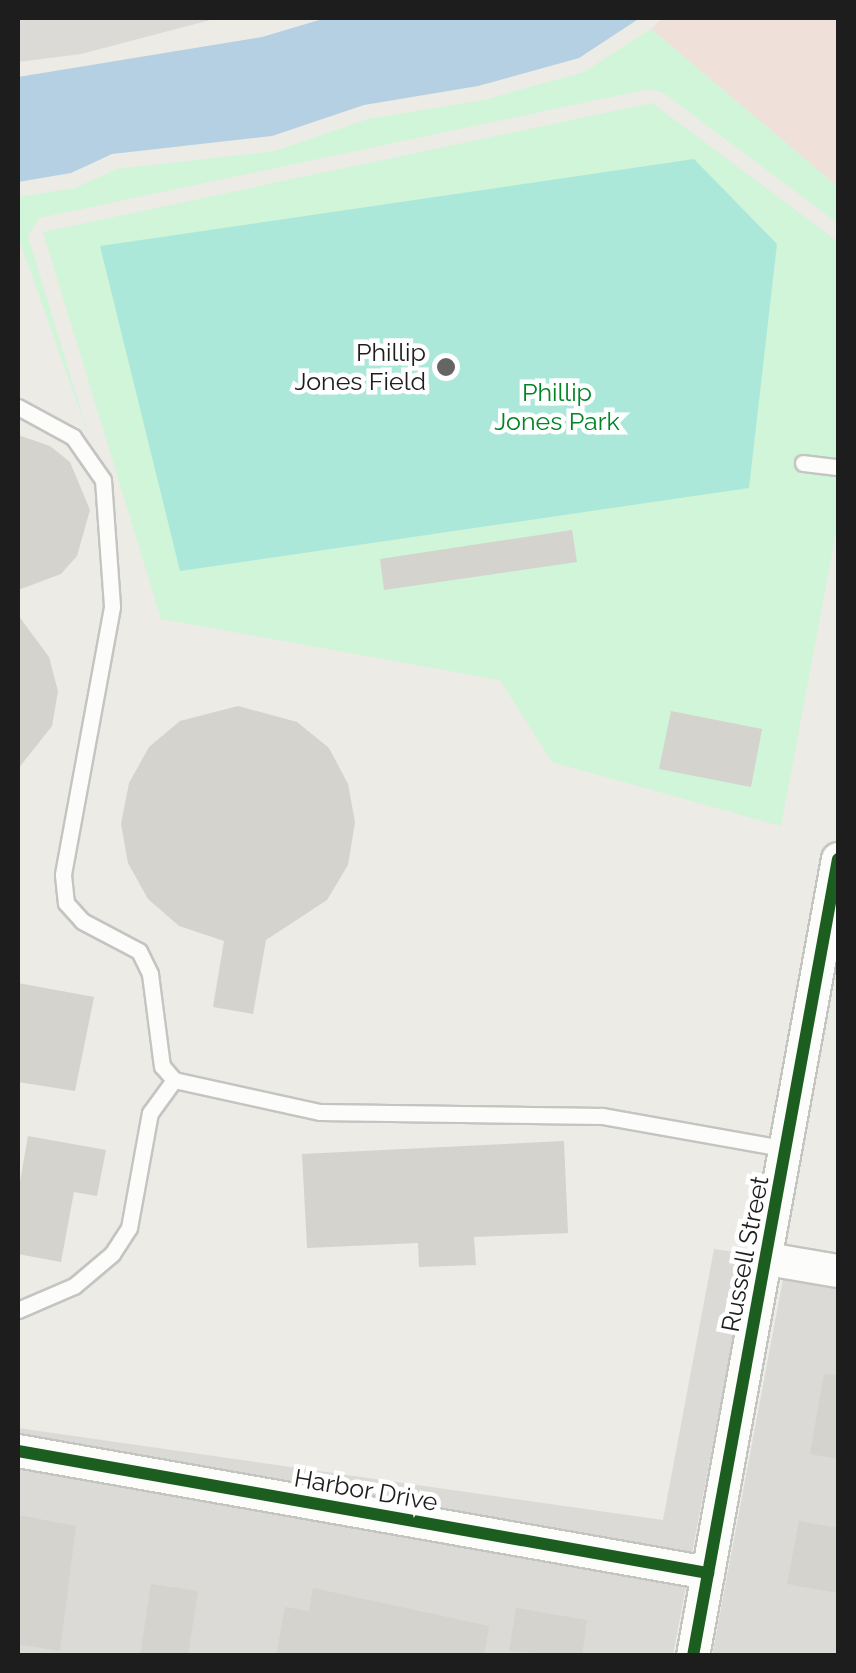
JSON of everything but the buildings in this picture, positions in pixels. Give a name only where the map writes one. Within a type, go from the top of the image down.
[{"type":"street","name":"Russell Street","points":[[693,1656],[838,860]]},
{"type":"street","points":[[767,1259],[838,1271]]},
{"type":"street","name":"Harbor Drive","points":[[18,1451],[708,1573]]},
{"type":"lane","points":[[18,407],[72,437],[104,480],[112,607],[63,875],[66,903],[82,921],[138,950],[150,974],[162,1066],[174,1080],[320,1112],[602,1116],[788,1149]]},
{"type":"lane","points":[[802,462],[838,467]]},
{"type":"lane","points":[[18,1310],[74,1286],[112,1254],[129,1228],[150,1113],[174,1080]]},
{"type":"shaded area","points":[[18,18],[218,18],[81,54],[18,62]]},
{"type":"shaded area","points":[[326,18],[640,18],[579,58],[478,86],[364,105],[272,136],[112,154],[71,173],[18,182],[18,77],[262,37]]},
{"type":"shaded area","points":[[663,18],[838,18],[838,187],[651,29]]},
{"type":"shaded area","points":[[714,1249],[749,1254],[692,1553],[18,1434],[18,1428],[663,1520]]},
{"type":"shaded area","points":[[783,1279],[838,1288],[838,1655],[712,1656]]},
{"type":"shaded area","points":[[18,1468],[686,1586],[673,1655],[18,1655]]},
{"type":"green space","points":[[651,29],[838,187],[838,223],[662,92],[648,89],[39,218],[28,236],[88,434],[18,236],[18,197],[75,188],[117,169],[275,151],[368,119],[484,100],[584,72]]},
{"type":"green space","name":"Phillip Jones Park","points":[[652,103],[838,242],[838,521],[781,826],[552,762],[500,680],[161,619],[43,232]]},
{"type":"green space","name":"Phillip Jones Field","points":[[694,159],[777,244],[749,488],[180,571],[100,246]]},
{"type":"cycle path","points":[[693,1656],[838,859]]},
{"type":"cycle path","points":[[18,1451],[708,1573]]},
{"type":"place","name":"Phillip Jones Field","points":[[446,367]]}]
